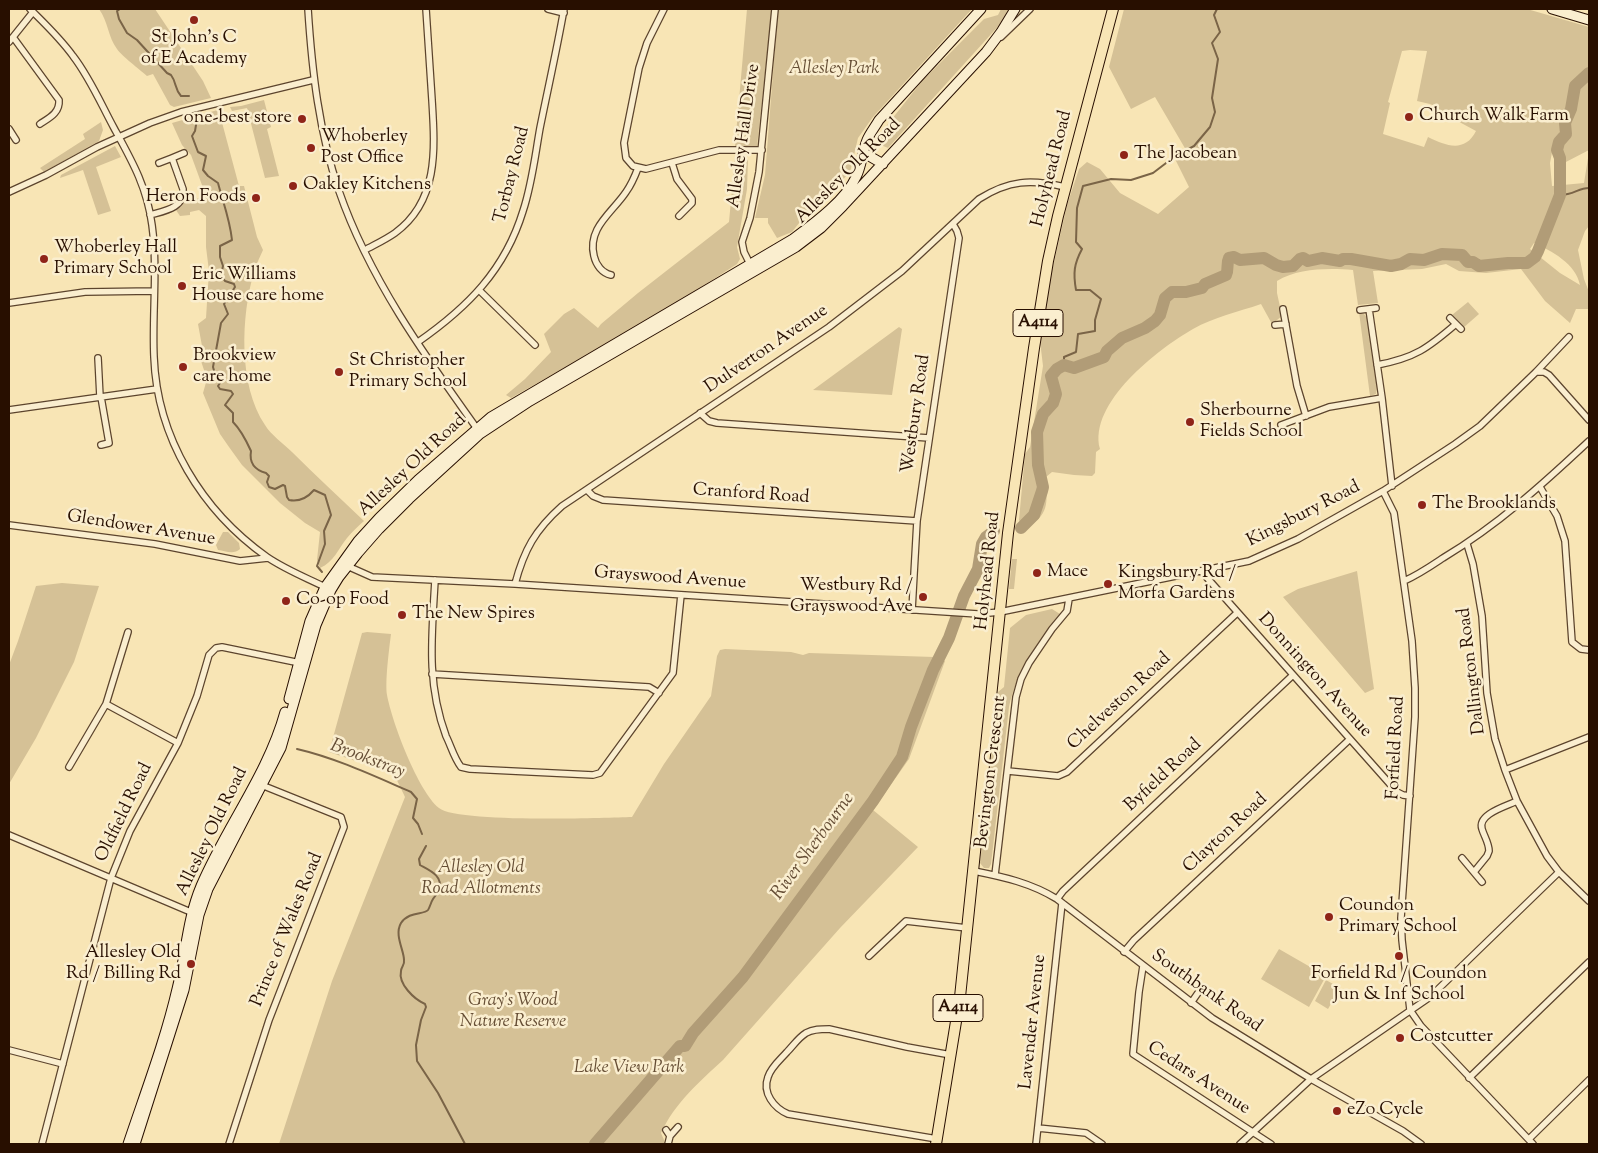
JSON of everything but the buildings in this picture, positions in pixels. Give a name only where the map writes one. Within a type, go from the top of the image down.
[{"type":"highway","name":"Holyhead Road","points":[[937,1141],[960,997],[1008,533],[1045,282],[1052,240],[1065,187],[1114,9]]},
{"type":"main road","name":"Allesley Old Road","points":[[623,344],[793,239],[825,213],[853,183],[860,169],[867,140],[879,120],[981,9]]},
{"type":"main road","name":"Allesley Old Road","points":[[135,1144],[178,988],[201,885],[216,854],[259,783],[283,722],[301,663],[328,589],[344,564],[379,518],[418,480],[478,432],[490,417],[796,247],[832,217],[883,164],[988,49],[1015,9]]},
{"type":"main road","points":[[1552,9],[1589,20]]},
{"type":"main road","points":[[864,153],[883,164]]},
{"type":"main road","name":"Allesley Old Road","points":[[128,1144],[154,1074]]},
{"type":"street","points":[[308,9],[314,80],[322,128],[331,166],[347,212],[393,304],[478,432]]},
{"type":"street","points":[[365,250],[394,234],[405,224],[417,209],[430,182],[435,148],[426,9]]},
{"type":"street","points":[[548,9],[564,11]]},
{"type":"street","points":[[664,9],[642,55],[624,143],[626,158],[633,166],[650,169],[719,150],[762,150]]},
{"type":"street","name":"Allesley Hall Drive","points":[[750,264],[744,252],[742,242],[757,186],[775,9]]},
{"type":"street","name":"Allesley Old Road","points":[[988,49],[1030,9]]},
{"type":"street","points":[[40,124],[56,113],[60,106],[59,100],[11,40],[32,11],[74,56],[139,175],[150,215],[154,244],[154,357],[157,389],[169,432],[185,466],[218,514],[238,534],[268,558],[294,574],[328,589]]},
{"type":"street","name":"Torbay Road","points":[[418,342],[456,314],[479,290],[493,272],[506,249],[523,210],[564,11]]},
{"type":"street","points":[[9,192],[48,175],[119,136],[150,122],[201,107],[314,80]]},
{"type":"street","points":[[9,129],[16,140]]},
{"type":"street","points":[[160,163],[184,154]]},
{"type":"street","points":[[150,215],[173,207],[182,198],[183,189],[172,158]]},
{"type":"street","points":[[672,163],[677,179],[692,199],[692,203],[679,216]]},
{"type":"street","points":[[611,275],[595,263],[592,251],[593,238],[599,224],[626,193],[638,168]]},
{"type":"street","name":"Dulverton Avenue","points":[[515,584],[525,552],[540,528],[562,506],[802,346],[860,304],[902,271],[979,199],[994,190],[1008,185],[1035,182],[1065,187]]},
{"type":"street","name":"Westbury Road","points":[[912,610],[916,521],[958,238],[953,224]]},
{"type":"street","points":[[479,290],[535,345]]},
{"type":"street","points":[[9,303],[85,292],[154,291]]},
{"type":"street","points":[[1360,310],[1376,308]]},
{"type":"street","points":[[1283,309],[1297,386],[1306,416]]},
{"type":"street","points":[[1369,309],[1392,486]]},
{"type":"street","points":[[1450,318],[1461,330]]},
{"type":"street","points":[[1275,325],[1286,324]]},
{"type":"street","points":[[1377,365],[1417,354],[1434,343],[1456,324]]},
{"type":"street","name":"Kingsbury Road","points":[[1000,612],[1201,571],[1249,560],[1269,553],[1322,526],[1392,486],[1480,426],[1569,337]]},
{"type":"street","points":[[98,358],[100,397],[109,443],[101,445]]},
{"type":"street","points":[[1536,372],[1544,372],[1549,375],[1589,420]]},
{"type":"street","points":[[9,410],[157,389]]},
{"type":"street","points":[[1281,425],[1329,407],[1382,398]]},
{"type":"street","points":[[700,413],[717,423],[929,438]]},
{"type":"street","points":[[1404,580],[1467,544],[1494,525],[1540,487],[1589,441]]},
{"type":"street","points":[[1540,487],[1557,516],[1564,541],[1570,592],[1572,642],[1581,649],[1589,650]]},
{"type":"street","name":"Cranford Road","points":[[587,490],[593,496],[603,500],[916,521]]},
{"type":"street","name":"Forfield Road","points":[[1383,491],[1394,513],[1412,641],[1415,688],[1401,924],[1410,1010]]},
{"type":"street","name":"Glendower Avenue","points":[[9,525],[155,544],[240,561],[268,558]]},
{"type":"street","name":"Dallington Road","points":[[1467,544],[1473,564],[1482,616],[1487,693],[1495,739],[1504,770],[1517,802],[1547,856],[1559,872],[1589,901]]},
{"type":"street","name":"Grayswood Avenue","points":[[344,564],[372,577],[515,584],[978,614],[1000,612]]},
{"type":"street","name":"Donnington Avenue","points":[[1201,571],[1397,792],[1410,796]]},
{"type":"street","points":[[435,580],[432,674],[435,698],[456,760],[461,767],[467,769],[593,775],[600,773],[673,673],[681,595]]},
{"type":"street","name":"Bevington Crescent","points":[[995,875],[1008,771],[1012,714],[1021,679],[1037,650],[1067,611],[1069,599]]},
{"type":"street","name":"Chelveston Road","points":[[1008,771],[1058,776],[1067,772],[1237,612]]},
{"type":"street","points":[[69,767],[106,704],[128,632]]},
{"type":"street","name":"Oldfield Road","points":[[42,1144],[111,878],[130,832],[178,744],[197,696],[209,656],[216,648],[222,647],[301,663]]},
{"type":"street","points":[[432,674],[649,687],[659,693]]},
{"type":"street","name":"Byfield Road","points":[[1057,899],[1063,891],[1293,676]]},
{"type":"street","points":[[106,704],[178,744]]},
{"type":"street","points":[[1504,770],[1589,737]]},
{"type":"street","name":"Clayton Road","points":[[1124,952],[1134,940],[1350,739]]},
{"type":"street","name":"Prince of Wales Road","points":[[229,1144],[269,1020],[344,827],[341,817],[259,783]]},
{"type":"street","points":[[1474,872],[1490,851],[1481,827],[1482,821],[1488,815],[1517,802]]},
{"type":"street","points":[[9,835],[195,914]]},
{"type":"street","points":[[1462,858],[1482,882]]},
{"type":"street","name":"Southbank Road","points":[[974,871],[1030,885],[1057,899],[1212,1018],[1311,1079],[1403,1131],[1421,1144]]},
{"type":"street","points":[[1240,1144],[1311,1079],[1430,997],[1559,872]]},
{"type":"street","name":"Lavender Avenue","points":[[1036,1144],[1062,904]]},
{"type":"street","points":[[869,956],[906,921],[967,928]]},
{"type":"street","points":[[1469,1078],[1589,962]]},
{"type":"street","name":"Cedars Avenue","points":[[1143,966],[1133,1054],[1271,1144]]},
{"type":"street","points":[[1191,1003],[1200,990]]},
{"type":"street","points":[[1410,1010],[1421,1026],[1533,1144]]},
{"type":"street","points":[[937,1141],[788,1114],[778,1109],[770,1099],[767,1089],[768,1078],[773,1068],[796,1042],[806,1033],[817,1029],[828,1029],[951,1056]]},
{"type":"street","points":[[9,1050],[63,1064]]},
{"type":"street","points":[[1528,1139],[1589,1080]]},
{"type":"street","points":[[668,1144],[670,1136],[678,1127]]},
{"type":"street","points":[[1038,1128],[1086,1133],[1102,1144]]},
{"type":"street","points":[[666,1130],[670,1136]]},
{"type":"green space","points":[[99,9],[155,9],[203,81],[211,98],[174,107],[170,105],[153,74],[147,76],[117,49]]},
{"type":"green space","points":[[747,9],[772,9],[757,146],[735,146]]},
{"type":"green space","name":"Allesley Park","points":[[778,9],[972,9],[873,117],[858,138],[850,172],[823,201],[803,218],[792,232],[777,238],[768,223],[768,218],[755,218],[765,175]]},
{"type":"green space","points":[[1001,9],[1009,9],[1003,21],[888,148],[881,145],[880,134],[922,81],[984,19],[998,15]]},
{"type":"green space","points":[[1124,9],[1527,9],[1589,27],[1589,68],[1573,83],[1569,92],[1567,108],[1553,147],[1550,163],[1552,186],[1584,183],[1589,152],[1589,226],[1585,231],[1578,250],[1584,279],[1589,292],[1589,309],[1576,309],[1570,323],[1545,301],[1521,269],[1486,273],[1459,271],[1446,264],[1422,269],[1373,271],[1378,303],[1358,305],[1353,270],[1304,271],[1285,277],[1277,281],[1277,293],[1282,316],[1272,324],[1261,304],[1209,321],[1178,338],[1129,379],[1115,396],[1105,414],[1099,431],[1100,449],[1096,452],[1095,473],[1092,476],[1052,472],[1046,477],[1047,495],[1043,514],[1024,530],[1019,520],[1025,454],[1030,447],[1043,366],[1040,341],[1052,271],[1067,205],[1079,169],[1087,162],[1100,169],[1120,193],[1158,214],[1189,187],[1174,157],[1186,150],[1155,97],[1131,109],[1109,67]],"holes":[[[1402,51],[1427,51],[1417,101],[1439,108],[1439,111],[1476,131],[1472,138],[1461,145],[1448,145],[1428,137],[1424,147],[1383,134],[1390,103],[1388,102]],[[1534,243],[1562,259],[1574,271],[1580,285],[1560,273],[1530,249]]]},
{"type":"green space","points":[[1589,78],[1589,150],[1564,163],[1561,148],[1569,135],[1569,123],[1574,111],[1577,89]]},
{"type":"green space","points":[[264,100],[271,127],[267,129],[279,176],[265,178],[247,108],[232,111],[230,107]]},
{"type":"green space","points":[[221,109],[223,112],[220,115],[239,186],[244,186],[257,237],[263,250],[255,269],[250,290],[246,309],[245,329],[246,371],[256,409],[270,432],[364,521],[347,538],[332,559],[320,568],[317,560],[320,532],[305,523],[280,503],[242,465],[220,434],[203,393],[207,379],[201,361],[204,357],[198,324],[206,318],[209,271],[206,247],[206,216],[199,210],[190,212],[190,215],[180,216],[176,210],[185,202],[192,203],[193,200],[206,196],[191,155],[182,145],[172,123]]},
{"type":"green space","points":[[101,122],[103,130],[99,141],[44,172],[40,168],[85,139],[83,134]]},
{"type":"green space","points":[[115,146],[121,157],[96,167],[111,211],[98,215],[83,170],[60,178],[61,175]]},
{"type":"green space","points":[[735,156],[748,160],[747,189],[737,247],[740,259],[737,264],[661,313],[511,398],[506,395],[525,379],[551,352],[544,334],[564,314],[574,308],[598,328],[638,293],[729,222]]},
{"type":"green space","points":[[1468,302],[1479,314],[1463,328],[1452,315]]},
{"type":"green space","points":[[1359,312],[1368,319],[1377,387],[1376,394],[1370,396]]},
{"type":"green space","points":[[899,327],[902,329],[892,395],[813,390]]},
{"type":"green space","points":[[223,532],[228,532],[239,543],[240,549],[238,551],[226,552],[218,550],[216,545]]},
{"type":"green space","points":[[1012,559],[1017,559],[1014,589],[1009,589]]},
{"type":"green space","points":[[1357,571],[1374,689],[1365,693],[1283,597],[1298,589]]},
{"type":"green space","points":[[62,583],[99,586],[74,662],[36,738],[9,784],[9,665],[36,586]]},
{"type":"green space","points":[[1052,609],[1060,614],[1029,658],[1017,681],[1009,707],[991,864],[989,868],[984,868],[980,863],[998,692],[1004,687],[1010,628],[1026,615]]},
{"type":"green space","points":[[362,633],[391,634],[387,665],[387,695],[407,755],[431,799],[439,808],[451,813],[500,818],[632,817],[664,764],[711,696],[717,656],[720,650],[791,652],[803,655],[809,653],[934,657],[945,661],[909,759],[873,810],[918,847],[840,928],[723,1060],[680,1103],[666,1122],[661,1133],[664,1144],[279,1144],[332,981],[405,797],[394,774],[329,752]]},
{"type":"green space","points":[[1279,949],[1326,976],[1309,1007],[1261,979]]},
{"type":"green space","points":[[1326,980],[1340,988],[1328,1009],[1315,1001]]},
{"type":"waterway","name":"Brookstray","points":[[120,9],[117,11],[119,19],[127,33],[137,40],[171,75],[181,96],[189,96]]},
{"type":"waterway","points":[[1064,365],[1064,357],[1076,352],[1078,334],[1095,331],[1095,320],[1101,299],[1090,290],[1076,290],[1075,269],[1082,249],[1076,242],[1077,208],[1083,186],[1111,179],[1131,180],[1153,173],[1174,157],[1194,146],[1210,127],[1215,112],[1212,98],[1218,59],[1212,43],[1220,32],[1214,15],[1217,9]]},
{"type":"waterway","name":"River Sherbourne","points":[[1021,528],[1034,515],[1043,487],[1038,465],[1037,432],[1043,414],[1053,403],[1056,394],[1051,376],[1064,365],[1074,368],[1104,357],[1107,351],[1122,338],[1145,328],[1155,321],[1160,315],[1165,298],[1172,292],[1186,292],[1202,288],[1205,284],[1226,275],[1229,258],[1234,257],[1240,260],[1264,258],[1283,267],[1293,266],[1303,258],[1308,261],[1322,258],[1340,261],[1351,259],[1391,266],[1401,264],[1410,259],[1424,260],[1442,254],[1462,255],[1468,262],[1473,262],[1479,266],[1527,263],[1535,257],[1560,195],[1560,158],[1557,150],[1559,142],[1566,134],[1565,123],[1571,109],[1575,86],[1589,73]]},
{"type":"waterway","name":"Brookstray","points":[[197,119],[192,136],[198,152],[206,156],[203,170],[218,183],[232,240],[220,246],[220,257],[223,266],[221,275],[225,281],[234,284],[235,287],[224,304],[228,314],[221,323],[213,367],[215,374],[222,380],[218,386],[220,389],[231,391],[233,394],[225,405],[233,413],[233,422],[241,432],[251,451],[252,462],[259,470],[269,476],[267,482],[269,487],[275,489],[283,485],[285,486],[289,500],[303,498],[314,490],[325,495],[331,515],[324,531],[325,544],[317,566],[322,572]]},
{"type":"waterway","points":[[1560,195],[1589,188]]},
{"type":"waterway","name":"River Sherbourne","points":[[595,1144],[680,1046],[685,1046],[693,1033],[743,977],[873,801],[902,757],[911,727],[933,670],[949,638],[964,596],[978,569],[982,544],[986,537],[994,531]]},
{"type":"waterway","name":"Brookstray","points":[[297,749],[340,762],[411,792],[417,799],[413,818],[422,834]]},
{"type":"waterway","name":"Brookstray","points":[[426,846],[419,859],[420,865],[438,877],[439,891],[426,912],[412,915],[401,923],[399,937],[404,956],[401,976],[404,986],[408,991],[425,1004],[426,1007],[421,1020],[416,1045],[417,1061],[438,1093],[465,1144]]},
{"type":"place","name":"St John's C of E Academy","points":[[194,20]]},
{"type":"place","name":"Church Walk Farm","points":[[1409,117]]},
{"type":"place","name":"one-best store","points":[[302,119]]},
{"type":"place","name":"Whoberley Post Office","points":[[311,148]]},
{"type":"place","name":"The Jacobean","points":[[1124,155]]},
{"type":"place","name":"Oakley Kitchens","points":[[293,186]]},
{"type":"place","name":"Heron Foods","points":[[256,198]]},
{"type":"place","name":"Whoberley Hall Primary School","points":[[44,259]]},
{"type":"place","name":"Eric Williams House care home","points":[[182,286]]},
{"type":"place","name":"Brookview care home","points":[[183,367]]},
{"type":"place","name":"St Christopher Primary School","points":[[339,372]]},
{"type":"place","name":"Sherbourne Fields School","points":[[1190,422]]},
{"type":"place","name":"The Brooklands","points":[[1422,505]]},
{"type":"place","name":"Mace","points":[[1037,573]]},
{"type":"place","name":"Kingsbury Rd / Morfa Gardens","points":[[1108,584]]},
{"type":"place","name":"Westbury Rd / Grayswood Ave","points":[[923,597]]},
{"type":"place","name":"Co-op Food","points":[[286,601]]},
{"type":"place","name":"The New Spires","points":[[402,615]]},
{"type":"place","name":"Coundon Primary School","points":[[1329,917]]},
{"type":"place","name":"Forfield Rd / Coundon Jun & Inf School","points":[[1399,956]]},
{"type":"place","name":"Allesley Old Rd / Billing Rd","points":[[191,964]]},
{"type":"place","name":"Costcutter","points":[[1400,1038]]},
{"type":"place","name":"eZo Cycle","points":[[1337,1111]]},
{"type":"park label","name":"Allesley Old Road Allotments","points":[[481,880]]},
{"type":"park label","name":"Gray's Wood Nature Reserve","points":[[513,1012]]},
{"type":"park label","name":"Lake View Park","points":[[629,1069]]}]
